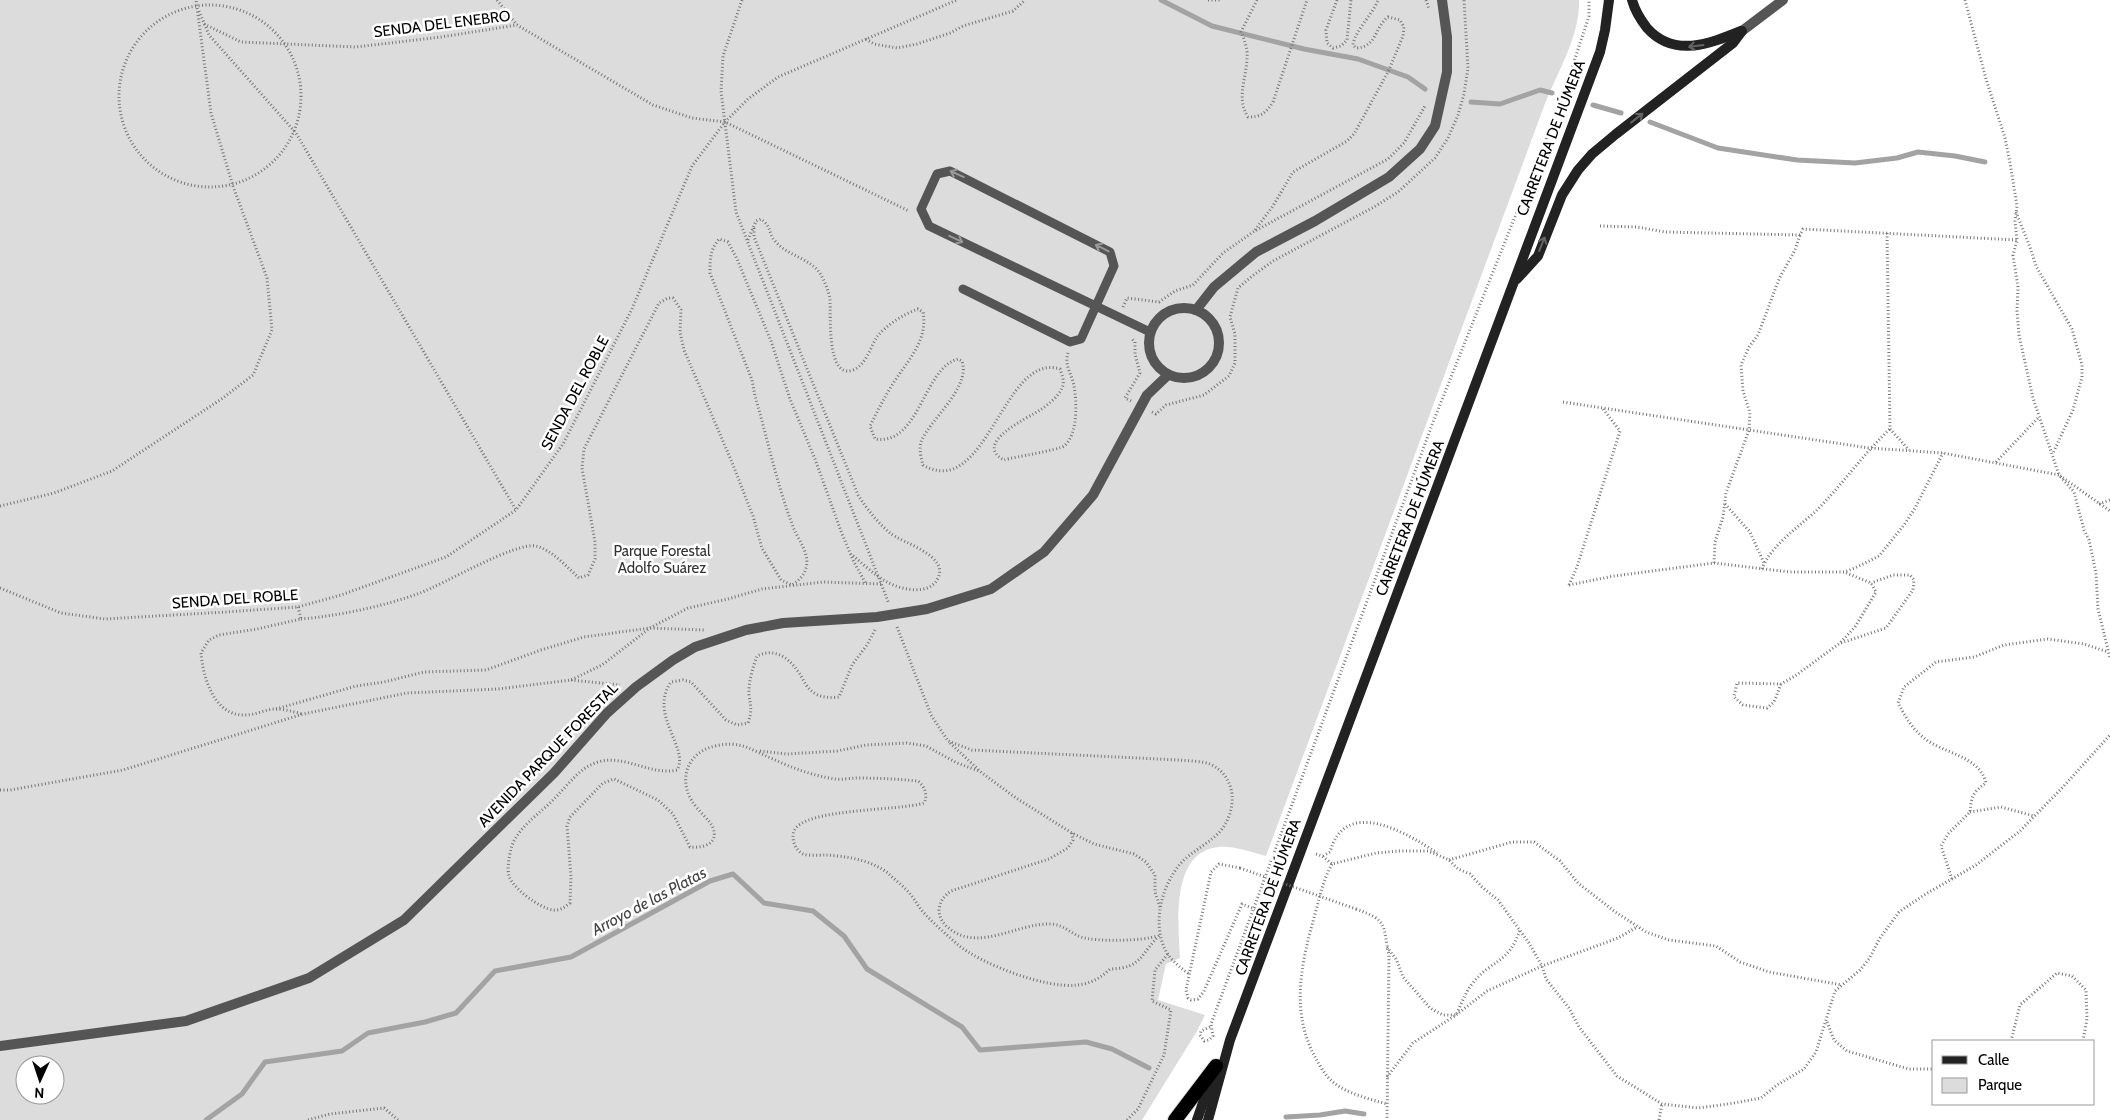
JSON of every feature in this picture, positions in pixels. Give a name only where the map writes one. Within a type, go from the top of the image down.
[{"type":"highway","points":[[1175,1120],[1216,1066]]},
{"type":"main road","points":[[1632,0],[1642,22],[1654,35],[1668,43],[1694,47],[1711,43],[1742,31]]},
{"type":"main road","name":"CARRETERA DE HÚMERA","points":[[1208,1120],[1230,1040],[1600,52],[1608,1]]},
{"type":"main road","points":[[1514,283],[1538,256],[1562,195],[1583,165],[1616,134],[1733,43],[1742,31]]},
{"type":"main road","name":"CARRETERA DE HÚMERA","points":[[1197,1120],[1216,1066],[1230,1040]]},
{"type":"street","points":[[1196,310],[1214,287],[1256,252],[1315,221],[1389,177],[1420,149],[1435,126],[1447,72],[1447,37],[1442,0]]},
{"type":"street","points":[[1742,31],[1783,0]]},
{"type":"street","points":[[1182,308],[1196,310],[1208,317],[1216,328],[1220,344],[1216,360],[1204,373],[1187,379],[1168,375],[1158,367],[1151,357],[1148,344],[1150,332],[1157,320],[1169,311],[1182,308]]},
{"type":"street","name":"AVENIDA PARQUE FORESTAL","points":[[0,1046],[186,1021],[309,978],[404,920],[554,774],[607,713],[636,687],[673,660],[695,647],[724,637],[783,623],[877,617],[927,609],[991,589],[1044,552],[1093,495],[1141,406],[1148,395],[1168,375]]},
{"type":"lane","points":[[963,289],[1070,342],[1081,339],[1097,304],[1114,266],[1110,252],[950,171],[938,174],[921,209],[929,226],[1097,304],[1150,332]]},
{"type":"path","points":[[0,506],[54,493],[112,471],[223,398],[253,375],[272,330],[267,278],[233,186],[211,113],[196,0]]},
{"type":"path","points":[[497,0],[517,24]]},
{"type":"path","points":[[725,122],[721,91],[723,56],[742,0]]},
{"type":"path","name":"SENDA DEL ROBLE","points":[[0,588],[61,613],[105,619],[298,607],[341,595],[446,557],[516,510],[563,444],[632,309],[692,166],[725,122],[748,99],[778,77],[957,0]]},
{"type":"path","points":[[865,38],[874,44],[898,48],[917,44],[950,33],[963,26],[1013,12],[1025,0]]},
{"type":"path","points":[[1208,0],[1220,0]]},
{"type":"path","points":[[1257,0],[1242,32],[1248,58],[1242,99],[1243,110],[1248,117],[1259,117],[1266,112],[1273,102],[1307,0]]},
{"type":"path","points":[[1337,0],[1326,30],[1327,43],[1333,48],[1341,46],[1348,40],[1351,0]]},
{"type":"path","points":[[1252,232],[1273,206],[1293,172],[1347,142],[1364,119],[1389,70],[1403,36],[1404,27],[1400,20],[1388,17],[1380,23],[1373,41],[1356,48],[1354,39],[1370,17],[1378,0]]},
{"type":"path","points":[[1426,0],[1430,11]]},
{"type":"path","points":[[1129,336],[1135,342],[1135,354],[1140,373],[1124,398],[1156,414],[1166,405],[1204,395],[1230,376],[1235,363],[1235,334],[1230,317],[1238,288],[1251,276],[1273,261],[1374,207],[1398,192],[1435,158],[1455,123],[1464,94],[1468,68],[1464,0]]},
{"type":"path","points":[[1210,1027],[1201,1031],[1200,1035],[1204,1041],[1213,1036],[1210,1027],[1432,425],[1560,104],[1589,16],[1589,0]]},
{"type":"path","points":[[1965,0],[1986,79],[2005,138],[2016,212],[2036,266],[2072,328],[2082,365],[2082,377],[2073,410],[2053,454]]},
{"type":"path","points":[[197,6],[209,35],[296,133],[516,510]]},
{"type":"path","points":[[197,6],[233,6],[268,24],[288,44],[302,99],[296,133],[258,175],[233,186],[198,188],[168,179],[133,149],[117,106],[127,54],[154,22],[197,6]]},
{"type":"path","name":"SENDA DEL ENEBRO","points":[[204,24],[241,42],[356,47],[441,37],[517,24],[653,105],[692,118],[725,122],[909,211]]},
{"type":"path","points":[[1119,316],[1127,298],[1159,302],[1175,291],[1193,285],[1223,254],[1252,232],[1388,158],[1404,143],[1427,102]]},
{"type":"path","points":[[2016,212],[2016,240],[2013,255],[2018,287],[2019,335],[2038,417],[2048,438],[2059,474],[2074,492],[2084,530],[2090,540],[2096,573],[2098,609],[2110,658]]},
{"type":"path","points":[[748,240],[756,221],[761,220],[768,224],[774,241],[816,268],[821,275],[830,298],[831,336],[834,356],[837,366],[843,370],[850,371],[858,368],[878,335],[906,313],[918,309],[923,312],[925,321],[923,334],[917,349],[879,407],[870,426],[875,439],[884,440],[895,437],[915,413],[945,368],[951,361],[958,358],[964,366],[958,387],[921,442],[923,465],[933,471],[944,471],[956,467],[976,452],[1012,394],[1040,369],[1054,367],[1060,369],[1064,386],[1040,410],[1016,422],[994,444],[994,451],[996,455],[1004,460],[1056,450],[1066,446],[1075,425],[1076,409],[1074,384],[1066,362],[1070,342]]},
{"type":"path","points":[[1600,226],[1637,227],[1666,232],[1800,235]]},
{"type":"path","points":[[754,227],[754,237],[858,495],[868,511],[891,534],[915,548],[931,554],[939,567],[939,577],[924,589],[913,590],[886,582],[850,553]]},
{"type":"path","points":[[1714,563],[1715,542],[1723,517],[1726,493],[1748,430],[1750,413],[1743,391],[1741,365],[1749,347],[1758,335],[1779,279],[1795,250],[1803,229],[2016,240]]},
{"type":"path","points":[[1887,234],[1890,429],[1909,451]]},
{"type":"path","points":[[792,585],[801,579],[807,568],[805,551],[794,529],[782,494],[754,396],[752,380],[710,273],[710,256],[719,239],[728,242],[738,259],[771,341],[790,399],[816,459],[850,553],[866,584]]},
{"type":"path","points":[[724,637],[708,630],[650,628],[584,637],[486,670],[424,672],[384,682],[356,686],[276,709],[244,716],[227,710],[218,702],[205,678],[201,653],[209,640],[219,635],[301,619],[341,614],[420,593],[483,563],[518,549],[535,546],[550,553],[579,578],[588,575],[595,559],[595,542],[582,468],[584,449],[659,303],[668,298],[672,298],[681,310],[680,332],[684,350],[731,460],[753,516],[762,548],[781,580],[792,585]]},
{"type":"path","points":[[1563,402],[1869,448],[1943,453],[2059,474],[2110,511]]},
{"type":"path","points":[[1602,408],[1620,431],[1577,567],[1569,585],[1599,578],[1714,563],[1790,572],[1844,572],[1871,583],[1876,592],[1855,627],[1840,643],[1780,684],[1737,683],[1734,697],[1743,705],[1767,708],[1774,702],[1780,684]]},
{"type":"path","points":[[1996,463],[2038,417]]},
{"type":"path","points":[[1762,569],[1764,563],[1782,542],[1817,510],[1846,478],[1869,448],[1890,429]]},
{"type":"path","points":[[1844,572],[1880,556],[1915,508],[1943,453]]},
{"type":"path","points":[[2099,504],[2110,500]]},
{"type":"path","points":[[1725,504],[1750,532],[1764,563]]},
{"type":"path","points":[[1840,643],[1886,628],[1913,590],[1914,580],[1910,575],[1893,574],[1871,583]]},
{"type":"path","points":[[571,680],[602,665],[650,628],[688,608],[762,589],[792,585],[823,582],[882,584]]},
{"type":"path","points":[[298,607],[301,619]]},
{"type":"path","points":[[877,617],[874,635],[852,665],[839,697],[830,698],[813,692],[803,681],[798,670],[779,653],[766,652],[757,656],[750,684],[749,696],[752,703],[748,723],[737,724],[726,720],[691,682],[682,680],[671,682],[666,690],[664,714],[680,760],[677,770],[668,772],[633,763],[607,761],[597,762],[580,771],[518,834],[511,848],[510,877],[522,892],[540,905],[554,910],[563,909],[570,903],[571,877],[567,826],[570,817],[603,783],[614,779],[658,800],[673,814],[690,847],[703,848],[710,844],[714,837],[713,827],[691,800],[686,787],[685,773],[690,761],[699,752],[714,746],[733,743],[759,751],[787,754],[837,751],[866,745],[907,744],[926,746],[956,763],[982,773]]},
{"type":"path","points":[[1970,812],[1971,799],[1978,788],[1986,783],[1984,775],[1965,759],[1924,739],[1912,726],[1898,703],[1904,687],[1936,662],[1974,656],[2004,645],[2048,639],[2084,644],[2108,652]]},
{"type":"path","points":[[0,790],[10,790],[123,770],[303,714],[407,693],[498,689],[571,680],[636,687]]},
{"type":"path","points":[[276,709],[303,714]]},
{"type":"path","points":[[1322,856],[1330,852],[1333,840],[1339,832],[1351,826],[1369,821],[1421,842],[1449,860],[1458,869],[1470,874],[1482,888],[1498,900],[1520,929],[1542,966],[1546,979],[1617,1076],[1662,1104],[1698,1108],[1761,1098],[1776,1085],[1804,1069],[1816,1052],[1835,990],[1843,985],[1869,959],[1880,938],[1900,912],[1976,865],[2020,831],[2106,742],[2110,735]]},
{"type":"path","points":[[2106,742],[2110,740]]},
{"type":"path","points":[[948,741],[982,773],[1016,798],[1072,833],[1094,844],[1134,854],[1146,862],[1155,875],[1155,892],[1160,907]]},
{"type":"path","points":[[759,751],[771,759],[811,774],[836,780],[855,778],[918,781],[924,786],[926,798],[924,803],[915,806],[871,809],[820,817],[800,823],[794,830],[792,839],[798,850],[804,855],[830,855],[868,862],[881,868],[903,886],[930,919],[958,945],[981,961],[1052,983],[1076,985],[1102,977],[1110,969],[1124,969],[1136,963],[1144,956],[1150,944],[1161,934],[1147,938],[1096,941],[1082,937],[1064,926],[1050,924],[1022,928],[999,935],[964,938],[955,934],[941,919],[939,912],[940,903],[951,891],[1049,858],[1068,848],[1073,840],[1072,833]]},
{"type":"path","points":[[1952,879],[1941,846],[1948,834],[1970,812],[2001,807],[2035,816]]},
{"type":"path","points":[[1387,1104],[1354,1094],[1333,1082],[1320,1065],[1307,1041],[1301,1017],[1300,991],[1306,947],[1324,880],[1332,864],[1376,853],[1399,850],[1428,851],[1449,860],[1512,842],[1534,842],[1560,861],[1578,883],[1638,927],[1669,940],[1716,946],[1740,962],[1769,972],[1843,985]]},
{"type":"path","points":[[1316,854],[1332,864]]},
{"type":"path","points":[[1260,911],[1242,904],[1204,991],[1198,999],[1191,1000],[1188,998],[1186,990],[1211,872],[1213,867],[1218,864],[1240,868],[1371,915],[1382,923],[1387,935],[1389,956],[1386,1120]]},
{"type":"path","points":[[1387,1077],[1413,1043],[1456,1015],[1486,991],[1542,966],[1618,938],[1638,927]]},
{"type":"path","points":[[1456,1015],[1472,983],[1504,958],[1514,946],[1520,929]]},
{"type":"path","points":[[1387,947],[1396,959],[1403,977],[1430,1008],[1443,1015],[1456,1015]]},
{"type":"path","points":[[1127,1120],[1138,1109],[1164,1055],[1171,1010],[1152,1001],[1155,970],[1168,954]]},
{"type":"path","points":[[2011,1040],[2020,1004],[2057,973],[2072,976],[2086,990],[2087,1019],[2082,1040]]},
{"type":"path","points":[[1827,1021],[1834,1040],[1847,1050],[1909,1069],[1932,1069]]},
{"type":"path","points":[[1659,1120],[1662,1104]]},
{"type":"path","points":[[308,1120],[330,1114],[384,1108],[398,1120]]},
{"type":"green space","name":"Parque Forestal Adolfo Suárez","points":[[0,0],[1579,0],[1576,26],[1572,39],[1546,101],[1266,856],[1243,849],[1228,847],[1209,849],[1196,857],[1187,870],[1179,905],[1180,958],[1166,964],[1158,1000],[1205,1015],[1142,1120],[0,1120]]},
{"type":"waterway","points":[[1161,0],[1212,26],[1304,49],[1358,59],[1408,77],[1425,89]]},
{"type":"waterway","points":[[1471,102],[1500,104],[1540,90],[1552,93]]},
{"type":"waterway","points":[[1593,105],[1621,113]]},
{"type":"waterway","points":[[1650,122],[1718,148],[1797,160],[1855,163],[1897,158],[1918,152],[1955,156],[1985,162]]},
{"type":"waterway","name":"Arroyo de las Platas","points":[[206,1120],[242,1094],[265,1062],[342,1051],[368,1033],[425,1022],[456,1013],[495,971],[571,957],[710,881],[733,874],[764,903],[813,911],[844,936],[867,969],[962,1027],[980,1050],[1086,1042],[1112,1049],[1149,1068]]},
{"type":"waterway","name":"Arroyo de las Platas","points":[[1286,1117],[1345,1111],[1364,1114]]}]
